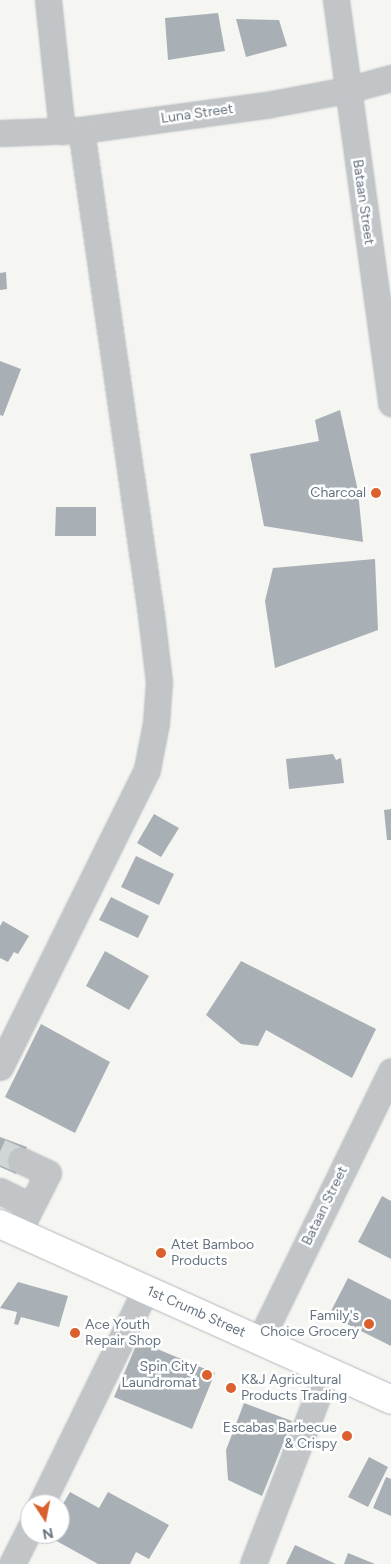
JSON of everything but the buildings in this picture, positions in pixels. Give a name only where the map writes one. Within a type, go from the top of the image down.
[{"type":"main road","name":"1st Crumb Street","points":[[9,1228],[391,1400]]},
{"type":"street","points":[[0,1067],[147,768],[156,723],[159,682],[151,615],[72,131],[48,0]]},
{"type":"street","name":"Bataan Street","points":[[336,0],[391,403]]},
{"type":"street","name":"Luna Street","points":[[0,133],[72,131],[347,90],[391,78]]},
{"type":"street","name":"Bataan Street","points":[[260,1340],[391,1071]]},
{"type":"street","points":[[9,1228],[31,1206],[48,1173],[22,1160]]},
{"type":"street","points":[[0,1191],[31,1206]]},
{"type":"street","points":[[47,1494],[146,1289]]},
{"type":"street","points":[[253,1564],[327,1371]]},
{"type":"street","points":[[12,1564],[22,1544]]},
{"type":"tunnel","points":[[0,1151],[22,1161]]},
{"type":"place","name":"Charcoal","points":[[376,493]]},
{"type":"place","name":"Atet Bamboo Products","points":[[161,1253]]},
{"type":"place","name":"Family's Choice Grocery","points":[[369,1324]]},
{"type":"place","name":"Ace Youth Repair Shop","points":[[75,1333]]},
{"type":"place","name":"Spin City Laundromat","points":[[207,1375]]},
{"type":"place","name":"K&J Agricultural Products Trading","points":[[231,1388]]},
{"type":"place","name":"Escabas Barbecue & Crispy","points":[[347,1436]]}]
